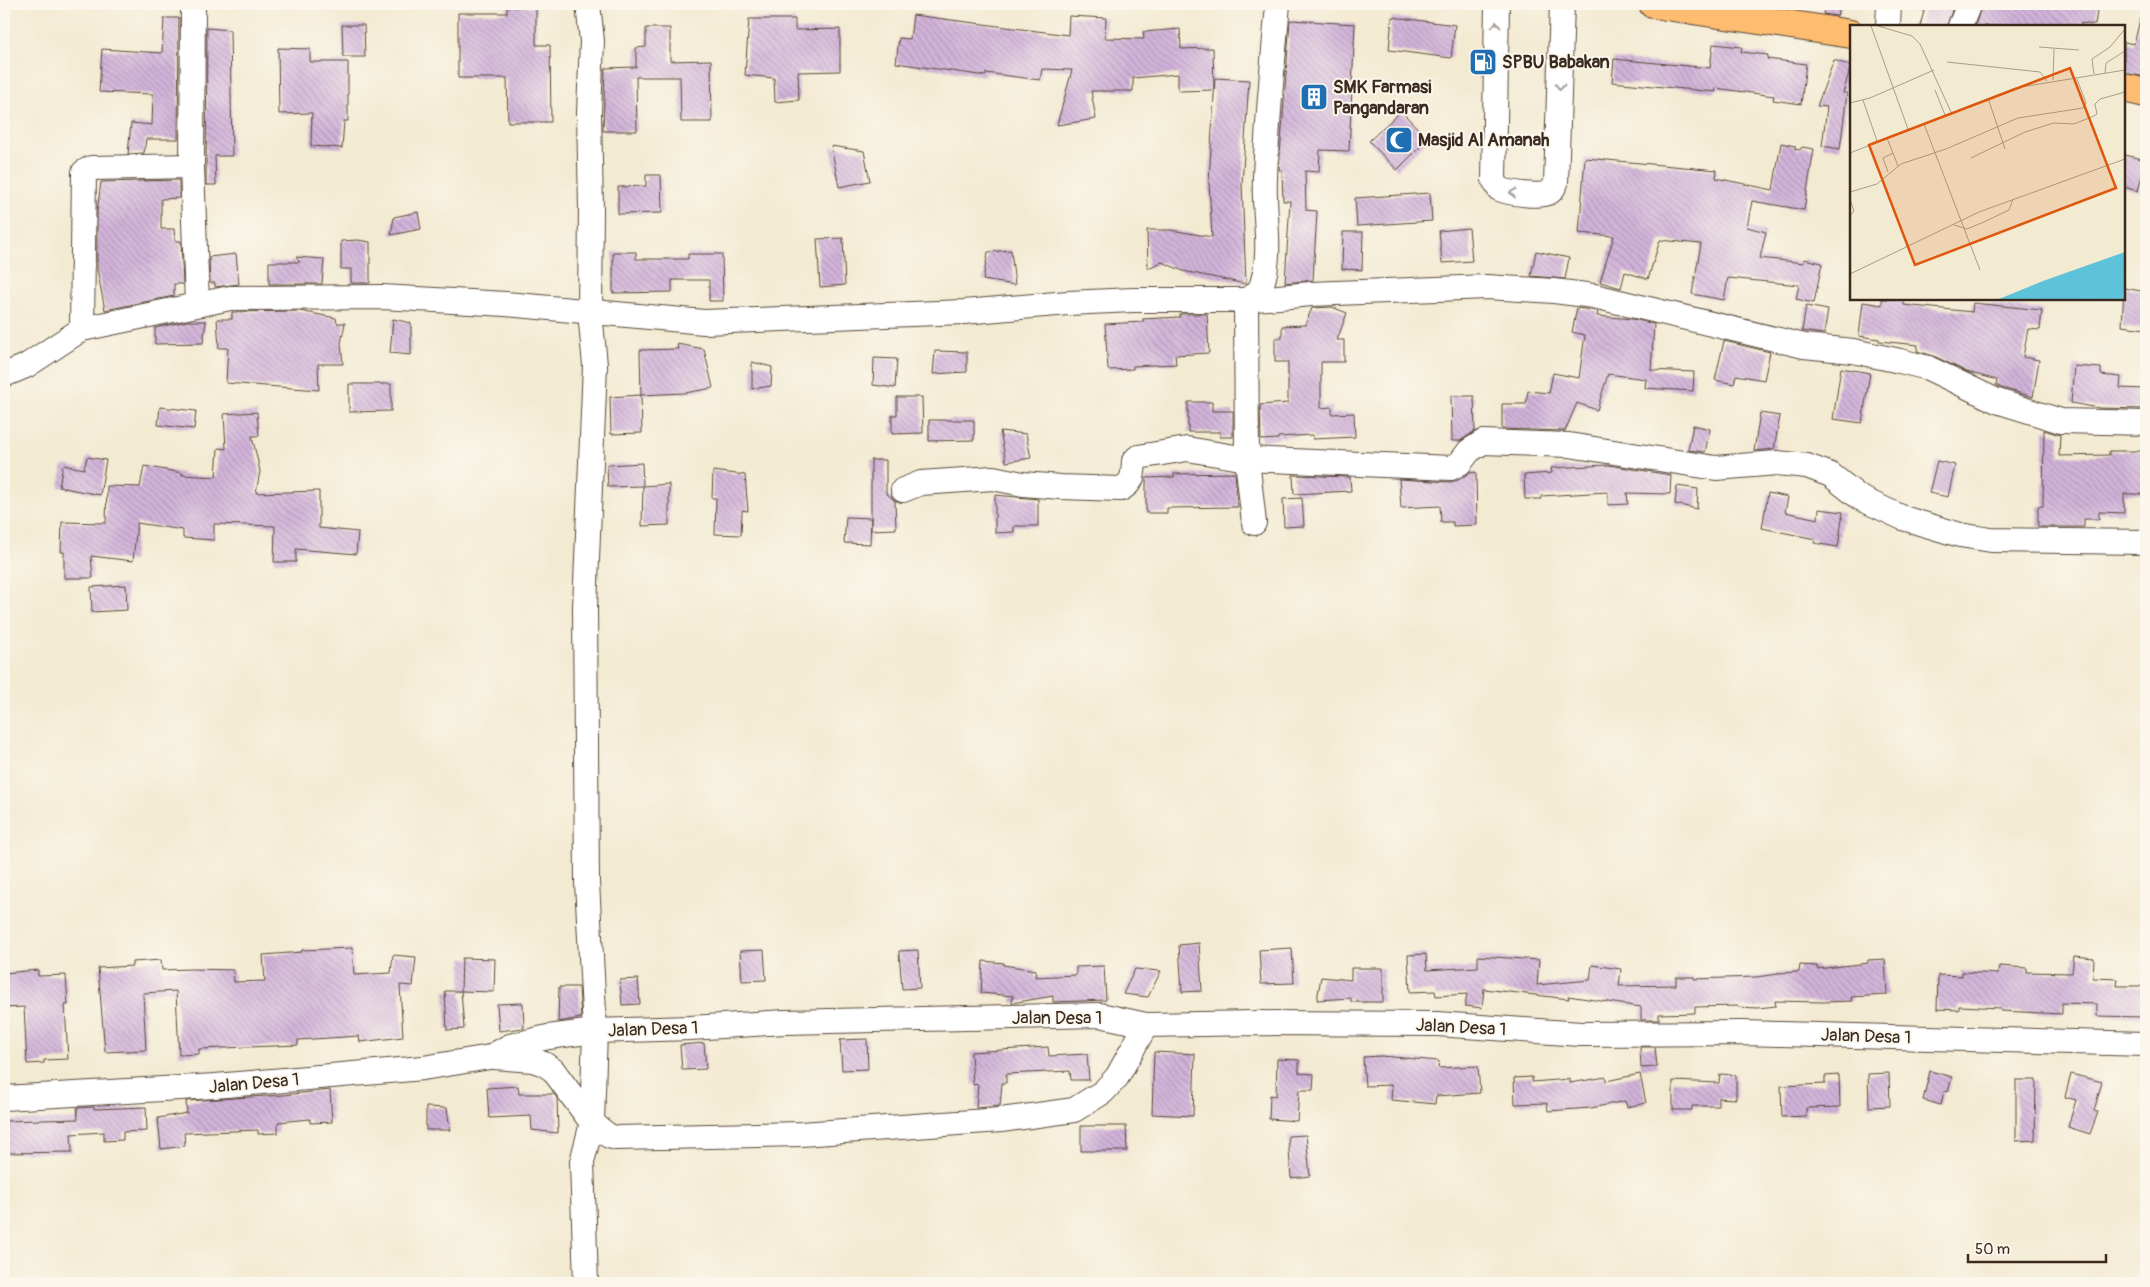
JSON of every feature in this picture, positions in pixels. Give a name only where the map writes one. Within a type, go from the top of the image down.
[{"type":"highway","points":[[1653,4],[1850,34]]},
{"type":"highway","points":[[2125,88],[2146,93]]},
{"type":"street","points":[[193,4],[192,166],[196,304]]},
{"type":"street","points":[[586,1283],[582,1162],[592,1123],[595,1031],[588,891],[585,607],[595,365],[590,312],[591,209],[589,112],[592,40],[588,4]]},
{"type":"street","points":[[1246,300],[1256,294],[1262,287],[1266,265],[1268,235],[1265,180],[1278,4]]},
{"type":"street","points":[[1497,4],[1494,180],[1499,189],[1507,192],[1543,195],[1551,192],[1556,183],[1562,4]]},
{"type":"street","points":[[1888,25],[1889,4]]},
{"type":"street","points":[[1960,25],[1969,4]]},
{"type":"street","points":[[82,329],[84,172],[91,168],[192,166]]},
{"type":"street","points":[[4,375],[26,366],[82,329],[230,298],[382,298],[506,304],[704,322],[767,322],[964,312],[1096,302],[1246,300],[1311,294],[1487,287],[1554,291],[1594,296],[1804,346],[1853,351],[1909,363],[1928,368],[1997,401],[2061,421],[2146,423]]},
{"type":"street","points":[[1246,300],[1247,459],[1254,523]]},
{"type":"street","points":[[903,490],[921,483],[993,478],[1023,484],[1121,489],[1129,485],[1132,479],[1134,461],[1146,455],[1187,449],[1247,459],[1450,468],[1460,463],[1469,450],[1483,442],[1506,442],[1569,445],[1716,468],[1777,463],[1807,466],[1832,475],[1860,498],[1903,518],[1960,535],[1991,540],[2146,542]]},
{"type":"street","name":"Jalan Desa 1","points":[[4,1098],[215,1086],[423,1068],[490,1056],[510,1046],[548,1037],[595,1031],[785,1022],[1100,1015],[1146,1025],[1255,1023],[1436,1024],[1581,1034],[1744,1032],[2146,1044]]},
{"type":"street","points":[[490,1056],[533,1060],[553,1070],[592,1123],[609,1136],[616,1138],[801,1134],[1001,1120],[1074,1110],[1103,1092],[1117,1077],[1146,1025]]},
{"type":"building","points":[[1825,4],[1842,4],[1837,16],[1823,14]]},
{"type":"building","points":[[1926,4],[1954,4],[1947,25],[1920,25]]},
{"type":"building","points":[[1982,4],[2098,4],[2095,25],[2081,23],[2081,25],[1975,25]]},
{"type":"building","points":[[507,7],[536,7],[536,45],[550,45],[551,122],[508,122],[507,78],[458,78],[458,13],[507,13]]},
{"type":"building","points":[[913,15],[1068,35],[1069,16],[1106,18],[1105,38],[1144,39],[1143,32],[1180,29],[1181,49],[1213,48],[1214,90],[1178,91],[1178,74],[1133,78],[1133,91],[1091,91],[1096,119],[1057,125],[1072,70],[1042,69],[1040,80],[986,73],[986,76],[896,63],[899,38],[910,39]]},
{"type":"building","points":[[2141,16],[2146,17],[2146,77],[2125,73],[2125,42],[2134,44]]},
{"type":"building","points":[[1392,17],[1455,25],[1451,58],[1389,50]]},
{"type":"building","points":[[164,18],[179,18],[178,139],[146,139],[144,153],[128,154],[131,123],[152,125],[153,94],[99,92],[102,49],[162,53]]},
{"type":"building","points":[[749,19],[795,19],[795,30],[840,29],[840,71],[798,72],[799,100],[775,102],[774,78],[745,75]]},
{"type":"building","name":"SMK Farmasi Pangandaran","points":[[1290,20],[1355,24],[1349,151],[1320,150],[1319,172],[1305,171],[1306,210],[1317,211],[1313,280],[1285,283],[1290,201],[1283,201],[1282,170],[1279,170]]},
{"type":"building","points":[[342,25],[364,25],[365,57],[343,57]]},
{"type":"building","points":[[207,28],[230,30],[232,156],[215,156],[216,185],[206,185]]},
{"type":"building","points":[[646,28],[670,28],[670,61],[711,60],[712,122],[681,122],[680,77],[636,77],[637,131],[603,131],[605,68],[636,67],[636,48],[646,47]]},
{"type":"building","points":[[1713,44],[1742,47],[1741,52],[1768,55],[1767,59],[1806,64],[1801,104],[1773,100],[1774,96],[1715,88],[1716,92],[1612,82],[1614,59],[1710,68]]},
{"type":"building","points":[[278,48],[310,49],[310,62],[348,62],[348,121],[344,121],[342,148],[311,146],[312,113],[279,114]]},
{"type":"building","points":[[1834,60],[1850,66],[1843,93],[1847,93],[1840,149],[1822,146],[1827,107],[1817,106]]},
{"type":"building","points":[[1215,78],[1249,80],[1242,184],[1246,284],[1183,271],[1162,262],[1148,268],[1147,230],[1171,230],[1212,237],[1209,182]]},
{"type":"building","name":"Masjid Al Amanah","points":[[1401,111],[1428,139],[1397,170],[1369,141]]},
{"type":"building","points":[[1781,143],[1795,146],[1795,149],[1800,150],[1802,147],[1814,149],[1804,210],[1752,201],[1747,227],[1766,232],[1760,258],[1804,263],[1804,259],[1822,263],[1814,303],[1796,299],[1799,285],[1728,278],[1724,300],[1692,294],[1701,244],[1660,240],[1648,279],[1625,272],[1621,288],[1600,282],[1614,236],[1579,233],[1585,158],[1717,170],[1716,178],[1773,190]]},
{"type":"building","points":[[831,146],[864,151],[870,181],[839,187]]},
{"type":"building","points":[[2125,155],[2146,160],[2138,191],[2125,187]]},
{"type":"building","points":[[646,175],[661,175],[662,213],[618,214],[618,187],[646,186]]},
{"type":"building","points":[[179,180],[179,198],[161,199],[161,229],[174,229],[175,241],[181,241],[183,284],[174,284],[174,296],[105,310],[97,269],[97,212],[101,182]]},
{"type":"building","points":[[1430,193],[1432,221],[1357,226],[1355,198]]},
{"type":"building","points":[[418,212],[421,229],[391,235],[394,217]]},
{"type":"building","points":[[1469,228],[1472,261],[1442,263],[1439,231]]},
{"type":"building","points":[[1343,232],[1363,232],[1362,270],[1342,269]]},
{"type":"building","points":[[843,238],[845,285],[820,287],[817,239]]},
{"type":"building","points":[[358,240],[370,242],[370,283],[351,283],[351,269],[341,269],[341,241]]},
{"type":"building","points":[[1011,250],[1015,285],[983,280],[988,252]]},
{"type":"building","points":[[1536,251],[1569,258],[1565,279],[1531,276]]},
{"type":"building","points":[[613,252],[636,252],[636,259],[688,259],[688,254],[722,254],[723,301],[709,301],[709,280],[672,280],[672,292],[613,293]]},
{"type":"building","points":[[236,254],[239,284],[215,287],[215,283],[210,283],[209,257]]},
{"type":"building","points":[[296,257],[324,259],[322,284],[269,284],[269,262],[300,262]]},
{"type":"building","points":[[2125,288],[2146,292],[2146,329],[2122,326]]},
{"type":"building","points":[[1882,300],[1904,300],[1904,305],[1972,312],[1973,303],[2042,310],[2040,330],[2028,329],[2023,357],[2039,360],[2033,397],[2002,388],[1996,385],[1997,380],[1967,372],[1934,356],[1917,351],[1918,345],[1879,341],[1879,339],[1859,336],[1863,302],[1882,305]]},
{"type":"building","points":[[1806,306],[1828,310],[1824,334],[1802,331]]},
{"type":"building","points":[[1332,307],[1347,313],[1337,340],[1344,340],[1344,362],[1321,362],[1321,408],[1332,407],[1332,414],[1354,413],[1355,437],[1313,439],[1313,435],[1261,440],[1260,405],[1288,403],[1288,362],[1275,362],[1275,338],[1282,338],[1282,326],[1305,325],[1312,308]]},
{"type":"building","points":[[1577,308],[1598,311],[1597,316],[1633,319],[1654,324],[1651,370],[1694,372],[1693,391],[1645,388],[1646,379],[1608,374],[1597,410],[1577,403],[1565,431],[1502,429],[1502,404],[1526,404],[1528,391],[1549,393],[1553,373],[1579,378],[1585,335],[1572,332]]},
{"type":"building","points":[[300,311],[336,318],[337,323],[345,323],[341,343],[343,364],[318,364],[319,390],[226,383],[228,348],[219,348],[217,319],[232,319],[232,312]]},
{"type":"building","points":[[1180,314],[1207,314],[1209,353],[1175,355],[1176,364],[1133,366],[1133,369],[1108,370],[1105,324],[1143,322],[1143,319],[1180,317]]},
{"type":"building","points":[[393,319],[411,323],[411,355],[390,353]]},
{"type":"building","points":[[187,321],[206,321],[203,343],[155,344],[155,328]]},
{"type":"building","points":[[1724,341],[1770,352],[1764,380],[1736,375],[1734,384],[1715,380]]},
{"type":"building","points":[[677,344],[704,349],[713,388],[685,393],[641,395],[640,350],[678,349]]},
{"type":"building","points":[[935,351],[967,352],[967,372],[933,374]]},
{"type":"building","points":[[874,358],[897,359],[895,388],[873,385]]},
{"type":"building","points":[[752,362],[772,367],[771,386],[752,389]]},
{"type":"building","points":[[2074,366],[2101,368],[2101,375],[2121,377],[2120,388],[2146,389],[2146,409],[2099,408],[2071,403]]},
{"type":"building","points":[[1841,368],[1870,373],[1862,423],[1833,419]]},
{"type":"building","points":[[349,384],[391,384],[391,411],[349,412]]},
{"type":"building","points":[[641,395],[642,433],[611,434],[610,397]]},
{"type":"building","points":[[1451,396],[1474,396],[1475,431],[1460,441],[1452,441]]},
{"type":"building","points":[[897,397],[922,397],[923,433],[892,434],[892,415],[897,415]]},
{"type":"building","points":[[1188,402],[1212,402],[1212,411],[1233,411],[1233,437],[1220,437],[1220,432],[1188,432]]},
{"type":"building","points":[[160,407],[196,411],[194,429],[158,425]]},
{"type":"building","points":[[257,412],[259,436],[252,436],[260,471],[256,493],[319,491],[319,528],[358,532],[356,554],[296,549],[296,562],[274,562],[275,526],[214,524],[214,540],[183,538],[183,530],[137,523],[133,561],[91,556],[93,578],[64,578],[64,552],[61,552],[62,522],[106,523],[107,486],[140,487],[144,466],[182,473],[182,475],[216,477],[218,448],[226,449],[224,414]]},
{"type":"building","points":[[1760,413],[1780,416],[1774,449],[1754,451]]},
{"type":"building","points":[[929,420],[974,420],[974,440],[929,441]]},
{"type":"building","points":[[1693,425],[1710,429],[1705,452],[1688,450]]},
{"type":"building","points":[[2044,430],[2060,435],[2059,456],[2109,455],[2109,451],[2146,451],[2146,494],[2124,494],[2124,513],[2099,512],[2099,519],[2084,519],[2084,527],[2038,527],[2038,506],[2043,506]]},
{"type":"building","points":[[1000,431],[1026,434],[1031,458],[1006,462]]},
{"type":"building","points":[[87,457],[106,460],[100,495],[59,487],[63,465],[84,469]]},
{"type":"building","points":[[871,460],[886,460],[886,493],[895,501],[896,529],[871,530]]},
{"type":"building","points":[[1937,461],[1955,465],[1948,497],[1929,493]]},
{"type":"building","points":[[642,463],[643,486],[608,487],[607,465]]},
{"type":"building","points":[[1608,465],[1671,475],[1670,494],[1627,493],[1628,504],[1608,505],[1608,492],[1541,496],[1541,499],[1525,499],[1524,475],[1552,473],[1551,468]]},
{"type":"building","points":[[713,471],[745,475],[748,511],[742,510],[741,535],[715,534],[716,498],[712,498]]},
{"type":"building","points":[[1476,472],[1477,525],[1453,526],[1453,522],[1441,522],[1440,506],[1401,508],[1399,479],[1450,482]]},
{"type":"building","points":[[1235,473],[1238,507],[1167,508],[1167,513],[1146,513],[1146,478],[1174,477],[1174,474]]},
{"type":"building","points":[[1293,475],[1350,477],[1351,491],[1294,494]]},
{"type":"building","points":[[669,484],[669,525],[642,526],[643,486]]},
{"type":"building","points":[[1677,486],[1698,489],[1697,509],[1675,504]]},
{"type":"building","points":[[1768,493],[1788,497],[1785,512],[1818,519],[1819,509],[1843,512],[1838,547],[1814,543],[1815,539],[1762,528]]},
{"type":"building","points":[[995,495],[1038,499],[1038,526],[1014,526],[1014,532],[995,533]]},
{"type":"building","points":[[1302,498],[1304,526],[1284,527],[1283,499]]},
{"type":"building","points":[[846,517],[871,518],[870,544],[844,543]]},
{"type":"building","points":[[126,585],[127,610],[92,612],[91,587]]},
{"type":"building","points":[[1199,943],[1202,991],[1182,992],[1179,945]]},
{"type":"building","points":[[352,948],[354,975],[391,973],[393,955],[416,957],[413,986],[400,985],[403,1037],[360,1042],[359,1036],[298,1040],[298,1045],[199,1049],[199,1054],[179,1055],[176,991],[143,993],[146,1050],[105,1052],[98,968],[132,966],[132,962],[161,960],[162,970],[233,970],[234,982],[265,981],[263,955],[302,952],[302,950]]},
{"type":"building","points":[[1292,948],[1294,983],[1261,984],[1259,950]]},
{"type":"building","points":[[764,950],[766,980],[742,981],[740,951]]},
{"type":"building","points":[[918,950],[920,988],[902,989],[899,951]]},
{"type":"building","points":[[1426,954],[1427,970],[1478,967],[1478,956],[1539,960],[1537,985],[1590,980],[1592,965],[1621,969],[1619,986],[1676,985],[1676,977],[1694,977],[1694,979],[1756,977],[1777,973],[1799,972],[1800,965],[1817,966],[1817,969],[1885,959],[1887,995],[1851,997],[1852,1001],[1775,1001],[1776,1006],[1758,1008],[1738,1006],[1695,1007],[1695,1013],[1659,1014],[1659,1020],[1641,1020],[1641,1007],[1568,996],[1569,999],[1484,989],[1482,1008],[1465,1006],[1467,994],[1436,996],[1435,991],[1410,992],[1408,955]]},
{"type":"building","points":[[2074,956],[2094,958],[2093,978],[2118,979],[2117,986],[2143,986],[2144,1017],[2097,1016],[2097,1004],[2062,1003],[2062,1014],[2001,1011],[2001,1008],[1959,1006],[1959,1010],[1937,1009],[1938,975],[1962,976],[1962,972],[1998,974],[1999,966],[2027,968],[2027,972],[2072,973]]},
{"type":"building","points":[[462,958],[495,959],[494,992],[461,991]]},
{"type":"building","points":[[983,961],[1004,963],[1003,965],[1036,970],[1035,977],[1076,975],[1076,967],[1104,966],[1106,1000],[1053,1002],[1053,996],[1012,1003],[1013,996],[981,993]]},
{"type":"building","points":[[1351,968],[1383,968],[1383,1002],[1351,1002],[1351,998],[1317,1000],[1321,977],[1351,980]]},
{"type":"building","points":[[1135,969],[1161,971],[1148,997],[1123,994]]},
{"type":"building","points":[[38,970],[38,976],[66,975],[68,1005],[65,1005],[68,1059],[44,1060],[44,1063],[27,1064],[24,1007],[4,1008],[4,973]]},
{"type":"building","points":[[638,979],[640,1004],[622,1005],[620,980]]},
{"type":"building","points":[[559,987],[579,987],[581,1018],[558,1022]]},
{"type":"building","points":[[445,991],[461,991],[464,1029],[447,1030]]},
{"type":"building","points":[[523,1003],[524,1028],[499,1031],[497,1004]]},
{"type":"building","points":[[867,1039],[868,1069],[842,1070],[840,1040]]},
{"type":"building","points":[[704,1043],[706,1069],[682,1070],[680,1045]]},
{"type":"building","points":[[1048,1047],[1049,1056],[1087,1054],[1089,1080],[1071,1080],[1070,1071],[1006,1074],[1006,1083],[1002,1083],[1000,1106],[976,1108],[978,1084],[973,1085],[971,1052]]},
{"type":"building","points":[[1640,1047],[1655,1047],[1657,1067],[1641,1068]]},
{"type":"building","points":[[1154,1052],[1195,1054],[1193,1116],[1152,1114]]},
{"type":"building","points":[[1381,1056],[1439,1061],[1438,1068],[1478,1066],[1480,1093],[1436,1096],[1435,1104],[1391,1100],[1392,1085],[1365,1086],[1363,1057]]},
{"type":"building","points":[[1277,1059],[1299,1060],[1299,1073],[1314,1074],[1313,1090],[1299,1090],[1297,1121],[1269,1119],[1270,1095],[1276,1096]]},
{"type":"building","points":[[1930,1071],[1952,1077],[1948,1092],[1944,1091],[1941,1105],[1923,1100]]},
{"type":"building","points":[[1889,1073],[1890,1106],[1869,1107],[1868,1074]]},
{"type":"building","points":[[1640,1074],[1646,1103],[1627,1107],[1625,1101],[1591,1108],[1548,1111],[1547,1103],[1515,1104],[1514,1078],[1532,1077],[1532,1082],[1570,1079],[1570,1083],[1606,1077],[1606,1081]]},
{"type":"building","points":[[1720,1074],[1736,1075],[1736,1099],[1718,1098],[1718,1106],[1692,1106],[1692,1110],[1673,1110],[1673,1081],[1719,1083]]},
{"type":"building","points":[[2071,1074],[2102,1082],[2094,1111],[2098,1112],[2090,1134],[2068,1127],[2076,1100],[2065,1097]]},
{"type":"building","points":[[1839,1075],[1840,1107],[1806,1108],[1806,1116],[1782,1117],[1781,1086],[1825,1084],[1825,1076]]},
{"type":"building","points":[[2016,1080],[2036,1080],[2035,1140],[2016,1141]]},
{"type":"building","points":[[518,1086],[519,1094],[554,1094],[557,1098],[558,1133],[532,1130],[531,1116],[489,1118],[487,1088]]},
{"type":"building","points":[[330,1090],[332,1122],[310,1123],[310,1119],[278,1122],[278,1133],[258,1134],[258,1130],[184,1133],[185,1146],[161,1149],[158,1118],[187,1113],[186,1101]]},
{"type":"building","points":[[94,1107],[94,1109],[146,1107],[147,1131],[123,1132],[123,1140],[104,1141],[104,1132],[71,1134],[72,1152],[4,1153],[4,1121],[78,1119],[77,1108]]},
{"type":"building","points":[[426,1107],[447,1108],[450,1130],[426,1130]]},
{"type":"building","points":[[1081,1126],[1126,1126],[1127,1151],[1081,1151]]},
{"type":"building","points":[[1306,1135],[1310,1176],[1291,1178],[1288,1136]]},
{"type":"place","name":"SPBU Babakan","points":[[1483,62]]},
{"type":"place","name":"SMK Farmasi Pangandaran","points":[[1314,97]]},
{"type":"place","name":"Masjid Al Amanah","points":[[1399,140]]}]
